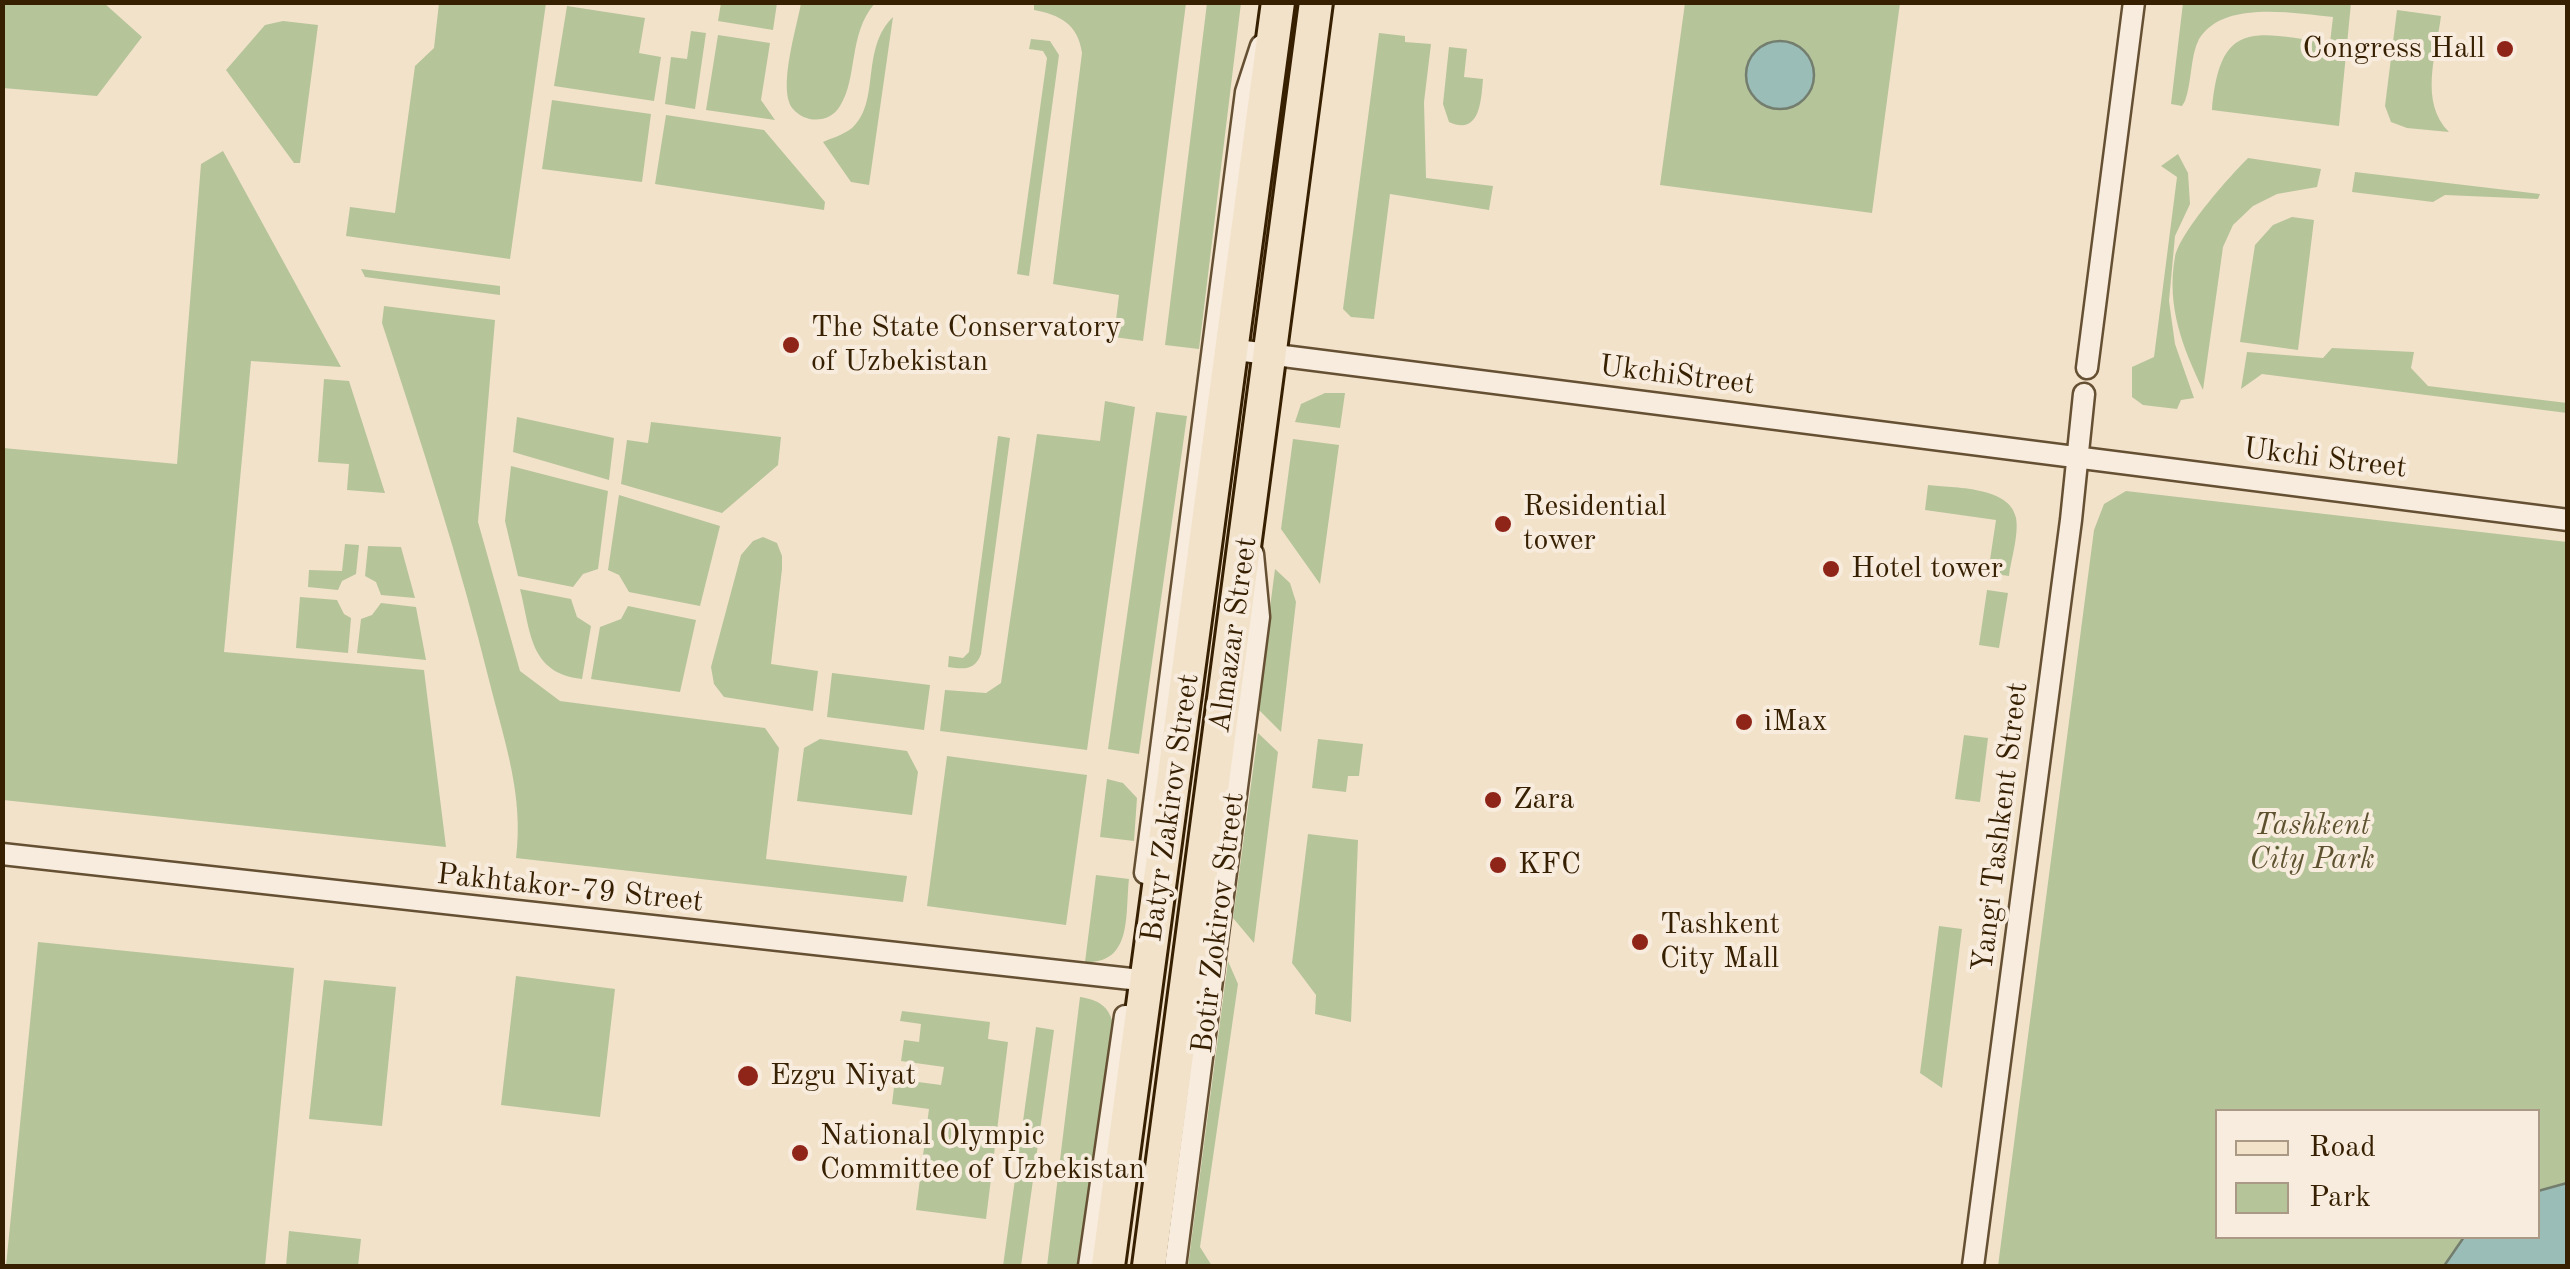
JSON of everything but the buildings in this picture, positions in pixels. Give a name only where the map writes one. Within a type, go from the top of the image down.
[{"type":"main road","points":[[1223,348],[1277,2]]},
{"type":"main road","name":"Almazar Street","points":[[1148,1266],[1316,2]]},
{"type":"main road","name":"Batyr Zakirov Street","points":[[1108,1266],[1223,348]]},
{"type":"street","points":[[2087,368],[2134,2]]},
{"type":"street","points":[[1089,1266],[1223,348],[1271,354]]},
{"type":"street","name":"UkchiStreet","points":[[1271,354],[2076,457]]},
{"type":"street","name":"Yangi Tashkent Street","points":[[1974,1266],[2084,394]]},
{"type":"street","name":"Ukchi Street","points":[[2076,457],[2568,520]]},
{"type":"street","name":"Botir Zokirov Street","points":[[1175,1266],[1260,617],[1249,520]]},
{"type":"street","name":"Pakhtakor-79 Street","points":[[2,854],[1131,980]]},
{"type":"green space","points":[[2,3],[104,3],[142,37],[97,96],[3,88]]},
{"type":"green space","points":[[439,3],[546,3],[510,259],[346,236],[350,207],[395,213],[415,66],[434,48]]},
{"type":"green space","points":[[721,3],[777,3],[773,30],[718,21]]},
{"type":"green space","points":[[801,3],[875,3],[861,28],[846,95],[836,112],[818,120],[793,109],[787,88]]},
{"type":"green space","points":[[1034,3],[1186,3],[1143,341],[1114,337],[1119,295],[1053,284],[1082,53],[1072,28],[1060,18],[1034,10]]},
{"type":"green space","points":[[1207,3],[1241,3],[1199,349],[1165,345]]},
{"type":"green space","points":[[1685,3],[1900,3],[1872,213],[1660,185]]},
{"type":"green space","points":[[2183,3],[2351,3],[2339,126],[2212,110],[2216,80],[2233,45],[2262,35],[2330,43],[2333,17],[2260,12],[2224,19],[2199,39],[2185,101],[2182,106],[2171,104]]},
{"type":"green space","points":[[567,6],[645,18],[639,53],[661,57],[654,101],[554,86]]},
{"type":"green space","points":[[2397,10],[2441,16],[2432,92],[2434,107],[2449,132],[2407,128],[2391,122],[2385,106]]},
{"type":"green space","points":[[893,17],[869,185],[851,182],[823,142],[849,130],[861,117],[877,44]]},
{"type":"green space","points":[[283,21],[318,25],[300,163],[294,163],[226,70],[265,25]]},
{"type":"green space","points":[[691,31],[706,33],[695,109],[665,104],[671,57],[687,59]]},
{"type":"green space","points":[[1379,33],[1405,36],[1405,42],[1431,44],[1424,102],[1426,178],[1493,186],[1489,210],[1390,194],[1374,319],[1351,317],[1343,309]]},
{"type":"green space","points":[[718,35],[770,43],[761,100],[775,120],[706,110]]},
{"type":"green space","points":[[1031,39],[1050,41],[1059,55],[1029,276],[1017,274],[1047,58],[1043,51],[1029,49]]},
{"type":"green space","points":[[1449,47],[1467,49],[1464,77],[1483,79],[1477,114],[1467,124],[1449,122],[1443,104]]},
{"type":"green space","points":[[552,100],[651,114],[642,182],[542,169]]},
{"type":"green space","points":[[666,115],[764,130],[825,202],[824,210],[655,184]]},
{"type":"green space","points":[[223,151],[341,367],[251,361],[224,652],[424,670],[446,847],[3,800],[3,448],[177,464],[201,164]]},
{"type":"green space","points":[[2178,154],[2188,173],[2190,204],[2175,236],[2169,301],[2175,344],[2194,398],[2181,400],[2177,409],[2143,405],[2132,397],[2132,367],[2154,357],[2177,177],[2161,166]]},
{"type":"green space","points":[[2248,158],[2321,169],[2317,187],[2277,194],[2253,206],[2233,225],[2223,247],[2203,390],[2183,342],[2175,310],[2175,257],[2195,220]]},
{"type":"green space","points":[[2355,172],[2540,194],[2538,199],[2445,195],[2433,202],[2352,192]]},
{"type":"green space","points":[[2292,217],[2314,220],[2298,350],[2240,342],[2255,245],[2273,225]]},
{"type":"green space","points":[[361,269],[500,286],[500,295],[365,277]]},
{"type":"green space","points":[[384,306],[495,320],[478,522],[520,671],[560,701],[765,728],[779,748],[766,859],[907,876],[903,902],[516,858],[517,813],[507,749],[453,548],[382,323]]},
{"type":"green space","points":[[2332,348],[2414,352],[2411,368],[2428,386],[2567,403],[2567,413],[2262,374],[2241,389],[2247,352],[2323,358]]},
{"type":"green space","points":[[324,379],[349,381],[385,493],[347,490],[349,464],[318,462]]},
{"type":"green space","points":[[1325,393],[1345,393],[1340,428],[1295,422],[1301,404]]},
{"type":"green space","points":[[1105,401],[1135,407],[1087,750],[940,731],[945,690],[986,693],[1001,683],[1037,434],[1100,441]]},
{"type":"green space","points":[[1156,412],[1187,416],[1139,754],[1108,749]]},
{"type":"green space","points":[[517,417],[614,438],[609,480],[513,452]]},
{"type":"green space","points":[[651,422],[781,437],[778,465],[722,513],[621,484],[627,440],[648,443]]},
{"type":"green space","points":[[998,436],[1010,438],[981,654],[972,666],[948,667],[949,656],[963,658],[969,652]]},
{"type":"green space","points":[[1293,439],[1339,445],[1320,584],[1281,529]]},
{"type":"green space","points":[[511,466],[608,491],[598,569],[583,574],[573,587],[518,576],[505,521]]},
{"type":"green space","points":[[1928,485],[1992,494],[2012,508],[2016,532],[2009,576],[1988,573],[1996,520],[1925,510]]},
{"type":"green space","name":"Tashkent City Park","points":[[2126,491],[2567,542],[2567,1266],[1998,1266],[2094,530],[2104,504]]},
{"type":"green space","points":[[619,495],[720,526],[700,606],[629,592],[619,575],[608,570]]},
{"type":"green space","points":[[763,537],[777,543],[782,556],[771,664],[818,671],[813,711],[724,697],[714,684],[711,667],[741,555],[753,541]]},
{"type":"green space","points":[[345,544],[359,545],[356,574],[342,581],[338,590],[308,587],[309,570],[342,571]]},
{"type":"green space","points":[[368,546],[401,547],[415,598],[381,595],[376,582],[365,576]]},
{"type":"green space","points":[[1275,569],[1290,583],[1296,602],[1281,732],[1257,708]]},
{"type":"green space","points":[[520,589],[571,599],[577,617],[591,626],[582,679],[565,675],[542,659],[530,635]]},
{"type":"green space","points":[[1987,590],[2008,593],[1999,648],[1979,645]]},
{"type":"green space","points":[[300,597],[337,600],[344,614],[351,618],[348,653],[296,648]]},
{"type":"green space","points":[[381,603],[416,607],[426,660],[357,653],[361,619],[372,615]]},
{"type":"green space","points":[[628,606],[696,620],[680,692],[591,679],[600,627],[621,619]]},
{"type":"green space","points":[[832,673],[930,685],[924,730],[827,717]]},
{"type":"green space","points":[[1258,733],[1278,752],[1254,943],[1233,918]]},
{"type":"green space","points":[[1964,735],[1988,738],[1980,802],[1955,799]]},
{"type":"green space","points":[[820,739],[907,751],[918,772],[912,815],[797,801],[804,748]]},
{"type":"green space","points":[[1318,739],[1363,744],[1359,776],[1348,776],[1346,792],[1312,788]]},
{"type":"green space","points":[[947,756],[1087,775],[1066,925],[927,906]]},
{"type":"green space","points":[[1107,779],[1123,783],[1137,798],[1134,841],[1100,837]]},
{"type":"green space","points":[[1308,834],[1358,840],[1351,1022],[1315,1014],[1316,995],[1292,963]]},
{"type":"green space","points":[[1096,875],[1129,879],[1126,921],[1124,934],[1112,955],[1085,962]]},
{"type":"green space","points":[[1939,926],[1962,929],[1942,1088],[1920,1073]]},
{"type":"green space","points":[[38,942],[294,968],[265,1266],[6,1266]]},
{"type":"green space","points":[[1228,961],[1238,984],[1200,1247],[1212,1266],[1188,1266]]},
{"type":"green space","points":[[516,976],[615,989],[600,1117],[501,1105]]},
{"type":"green space","points":[[324,980],[396,987],[382,1126],[309,1119]]},
{"type":"green space","points":[[1080,997],[1101,1004],[1113,1023],[1080,1266],[1047,1266]]},
{"type":"green space","points":[[902,1011],[990,1022],[988,1039],[1008,1042],[986,1219],[916,1210],[929,1109],[892,1104],[895,1079],[941,1085],[944,1067],[901,1061],[904,1040],[919,1042],[921,1024],[900,1021]]},
{"type":"green space","points":[[1036,1027],[1054,1030],[1021,1266],[1003,1266]]},
{"type":"green space","points":[[289,1231],[361,1239],[358,1266],[286,1266]]},
{"type":"water","points":[[1780,41],[1804,51],[1814,75],[1804,99],[1780,109],[1756,99],[1746,75],[1756,51]]},
{"type":"water","points":[[2567,1183],[2567,1266],[2444,1266],[2463,1239],[2540,1239],[2540,1190]]},
{"type":"place","name":"Congress Hall","points":[[2505,49]]},
{"type":"place","name":"The State Conservatory of Uzbekistan","points":[[791,345]]},
{"type":"place","name":"Residential tower","points":[[1503,524]]},
{"type":"place","name":"Hotel tower","points":[[1831,569]]},
{"type":"place","name":"iMax","points":[[1744,722]]},
{"type":"place","name":"Zara","points":[[1493,800]]},
{"type":"place","name":"KFC","points":[[1498,865]]},
{"type":"place","name":"Tashkent City Mall","points":[[1640,942]]},
{"type":"place","name":"Ezgu Niyat","points":[[748,1076]]},
{"type":"place","name":"National Olympic Committee of Uzbekistan","points":[[800,1153]]}]
